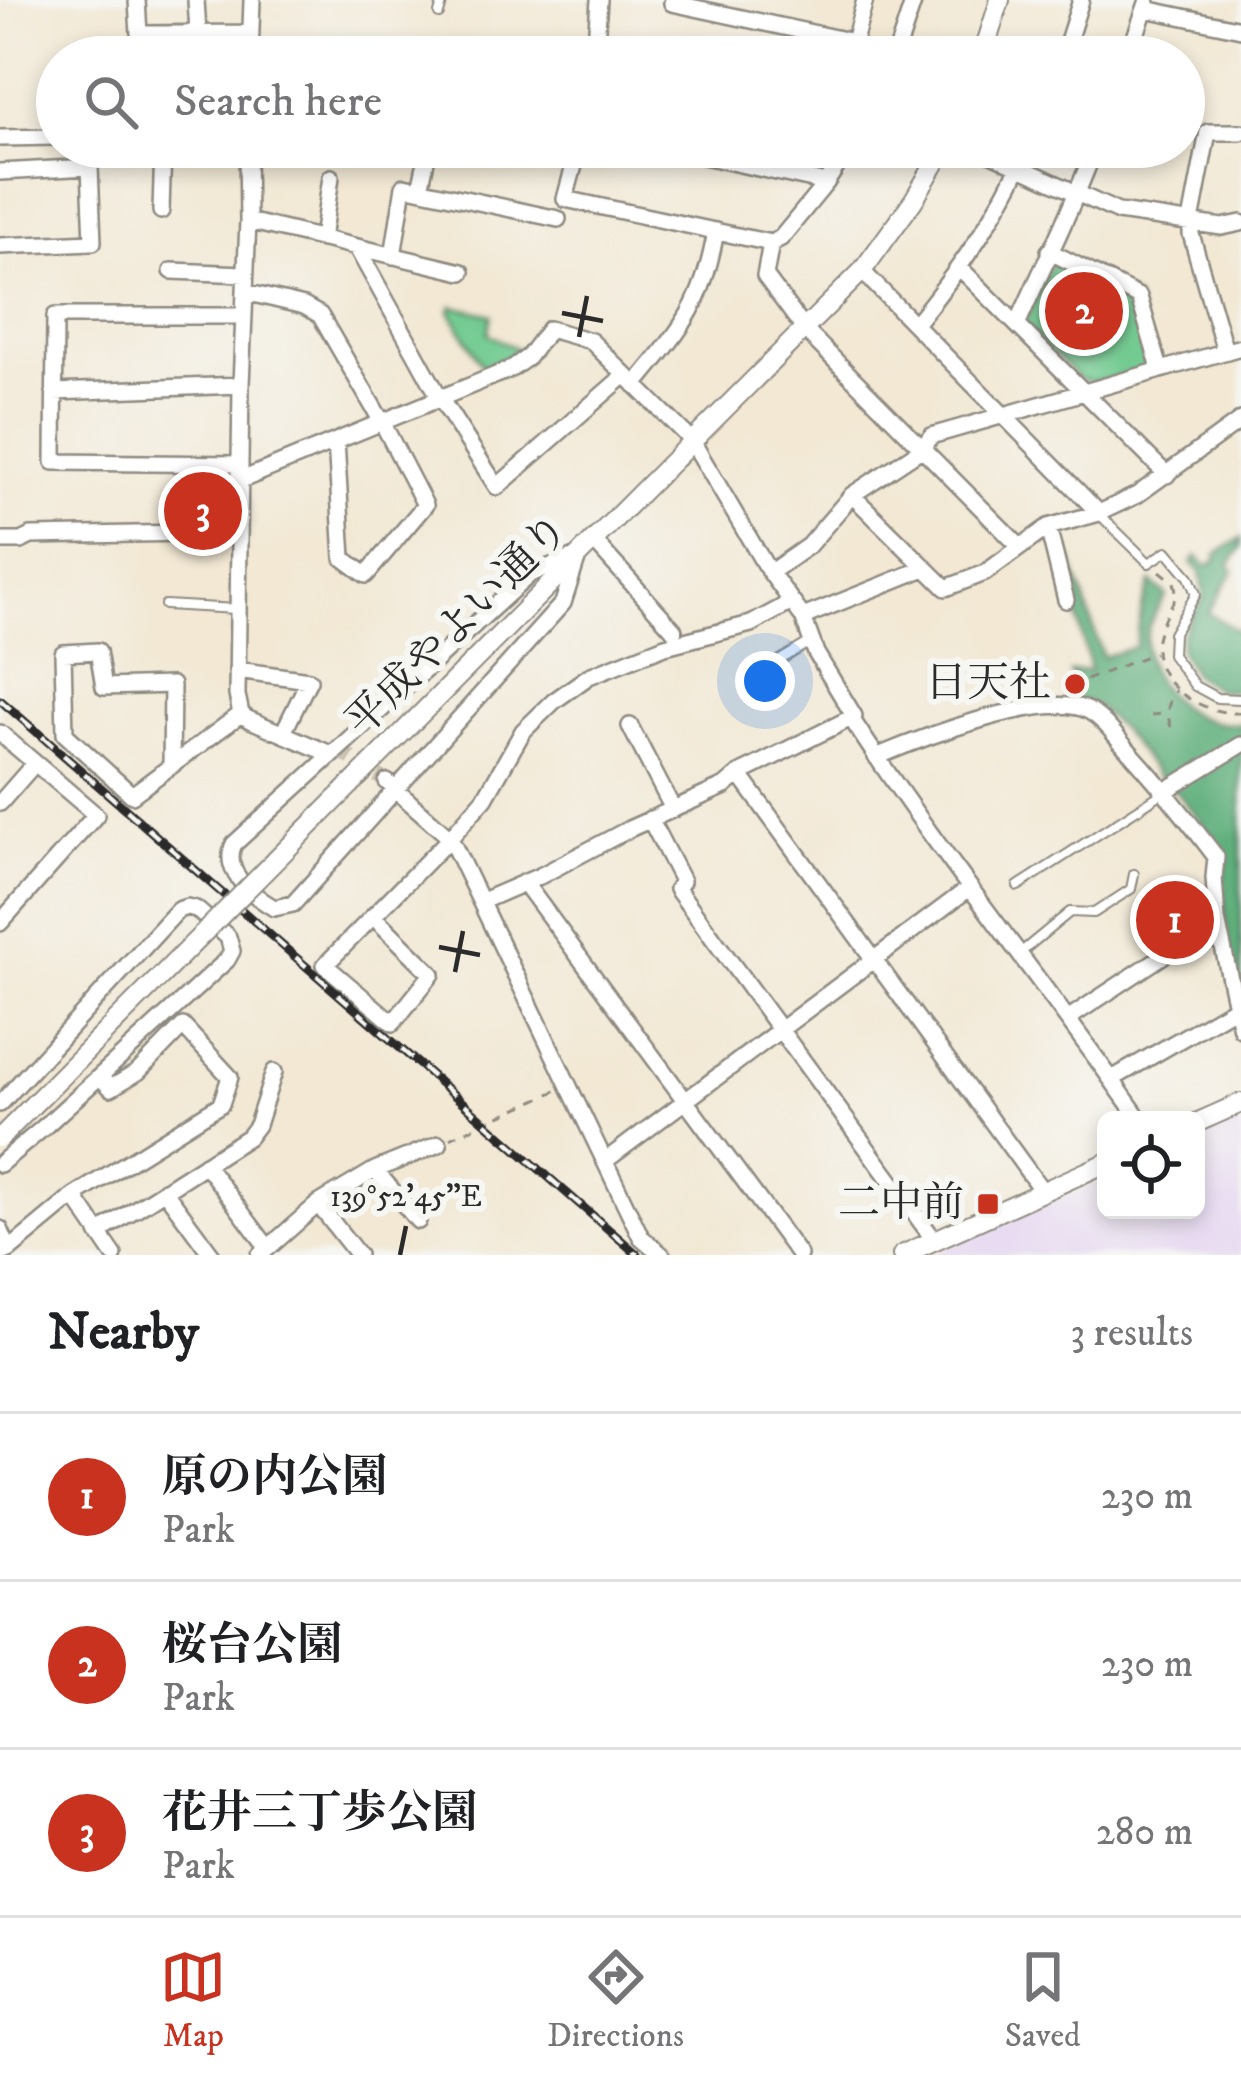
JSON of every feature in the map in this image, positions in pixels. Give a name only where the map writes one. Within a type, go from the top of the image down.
[{"type":"street","points":[[137,0],[139,34],[251,33]]},
{"type":"street","points":[[194,36],[196,0]]},
{"type":"street","points":[[251,36],[252,0]]},
{"type":"street","points":[[599,0],[599,36]]},
{"type":"street","points":[[673,0],[798,36]]},
{"type":"street","points":[[856,36],[865,0]]},
{"type":"street","points":[[902,36],[914,0]]},
{"type":"street","points":[[989,36],[1000,0]]},
{"type":"street","points":[[1070,36],[1081,0]]},
{"type":"street","points":[[1136,36],[1147,4],[1241,29]]},
{"type":"street","points":[[1205,148],[1208,132],[1241,132]]},
{"type":"street","points":[[0,138],[36,137]]},
{"type":"street","points":[[0,172],[72,168]]},
{"type":"street","points":[[0,246],[93,242],[90,168]]},
{"type":"street","points":[[161,211],[163,168]]},
{"type":"street","points":[[241,713],[237,609],[247,168]]},
{"type":"street","points":[[420,189],[425,168]]},
{"type":"street","points":[[574,168],[566,199],[771,243],[781,238],[836,168]]},
{"type":"street","points":[[758,168],[826,183]]},
{"type":"street","name":"平成やよい通り","points":[[0,1138],[806,331],[862,272],[933,168]]},
{"type":"street","points":[[915,324],[960,268],[1019,168]]},
{"type":"street","points":[[1024,168],[1118,212],[1222,227],[1241,223]]},
{"type":"street","points":[[1017,326],[1087,168]]},
{"type":"street","points":[[771,572],[808,546],[852,495],[923,448],[931,436],[1233,349],[1191,234],[1201,168]]},
{"type":"street","points":[[322,239],[331,177]]},
{"type":"street","points":[[393,256],[404,186],[558,219]]},
{"type":"street","points":[[248,221],[462,272]]},
{"type":"street","points":[[358,248],[440,398],[496,487],[630,380],[682,328],[702,293],[716,231]]},
{"type":"street","points":[[771,243],[765,276],[806,331],[1020,547]]},
{"type":"street","points":[[1049,251],[1139,297],[1160,369]]},
{"type":"street","points":[[960,268],[1167,475]]},
{"type":"street","points":[[172,272],[245,274]]},
{"type":"street","points":[[862,272],[1099,514]]},
{"type":"street","points":[[245,292],[320,314],[425,505],[365,575],[344,558],[336,441]]},
{"type":"street","points":[[244,316],[55,316],[54,462],[239,472],[336,441],[511,369],[549,329],[591,340],[692,441],[802,616],[854,716],[739,774],[725,786],[482,901]]},
{"type":"street","points":[[54,392],[241,385]]},
{"type":"street","points":[[852,495],[946,588],[985,573],[1048,527],[1099,514],[1137,495],[1241,420]]},
{"type":"street","points":[[1048,527],[1066,600]]},
{"type":"street","points":[[0,542],[31,536],[238,532]]},
{"type":"street","points":[[593,540],[674,630]]},
{"type":"street","points":[[578,556],[563,603],[391,786],[293,904],[274,908],[232,872],[229,852],[234,844],[530,574],[578,556]]},
{"type":"street","points":[[802,616],[925,568]]},
{"type":"street","points":[[373,916],[432,974],[393,1023],[325,965],[485,798],[523,731],[590,676],[665,646],[751,624],[792,602]]},
{"type":"street","points":[[171,766],[172,685],[104,686],[98,651],[63,653],[65,734],[132,796],[241,713]]},
{"type":"street","points":[[237,670],[309,680],[283,733]]},
{"type":"street","points":[[876,758],[909,743],[1022,709],[1077,707],[1102,721],[1216,857],[1217,920],[1241,1029]]},
{"type":"street","points":[[241,713],[333,755]]},
{"type":"street","points":[[851,718],[968,890],[1069,1018],[1134,1111]]},
{"type":"street","points":[[630,726],[673,808]]},
{"type":"street","points":[[0,733],[96,815],[0,923]]},
{"type":"street","points":[[1165,791],[1241,746]]},
{"type":"street","points":[[0,802],[35,763]]},
{"type":"street","points":[[739,774],[1042,1192]]},
{"type":"street","points":[[391,786],[450,838],[641,1237],[662,1255]]},
{"type":"street","points":[[650,819],[682,881],[677,889],[934,1241]]},
{"type":"street","points":[[524,882],[799,1255]]},
{"type":"street","points":[[605,1161],[968,890]]},
{"type":"street","points":[[0,1164],[227,960],[232,951],[228,937],[196,909],[187,907],[171,915],[4,1093]]},
{"type":"street","points":[[1069,1018],[1217,920]]},
{"type":"street","points":[[1112,1079],[1237,1000]]},
{"type":"street","points":[[0,1228],[4,1252],[74,1196],[220,1104],[230,1077],[184,1026],[138,1072],[111,1088],[100,1077]]},
{"type":"street","points":[[98,1233],[248,1137],[257,1125],[274,1072]]},
{"type":"street","points":[[1205,1119],[1241,1103]]},
{"type":"street","points":[[205,1164],[264,1252],[318,1204],[375,1170],[439,1144]]},
{"type":"street","points":[[902,1255],[1097,1167]]},
{"type":"street","points":[[375,1170],[418,1221]]},
{"type":"street","points":[[164,1190],[212,1255]]},
{"type":"street","points":[[74,1196],[114,1255]]},
{"type":"street","points":[[318,1204],[358,1255]]},
{"type":"lane","points":[[439,14],[443,0]]},
{"type":"lane","points":[[1099,514],[1149,563],[1167,551],[1190,577],[1196,594],[1173,634],[1172,655],[1196,686],[1217,698],[1241,699]]},
{"type":"lane","points":[[165,605],[237,609]]},
{"type":"lane","points":[[749,679],[812,641]]},
{"type":"lane","points":[[1018,886],[1165,791]]},
{"type":"lane","points":[[1019,954],[1070,912],[1094,913],[1131,890],[1134,874]]},
{"type":"path","points":[[1086,680],[1156,652]]},
{"type":"path","points":[[1171,727],[1167,713],[1177,689]]},
{"type":"path","points":[[1151,715],[1167,713]]},
{"type":"path","points":[[439,1144],[568,1085]]},
{"type":"shaded area","points":[[1241,1121],[1241,1255],[931,1255],[1097,1183],[1097,1219],[1205,1219],[1205,1136]]},
{"type":"green space","points":[[1057,261],[1135,298],[1155,367],[1097,382],[1081,380],[1024,325],[1051,263]]},
{"type":"green space","points":[[452,306],[492,315],[488,334],[517,349],[484,368],[450,311]]},
{"type":"green space","points":[[1058,534],[1064,538],[1103,657],[1135,647],[1151,582],[1166,595],[1149,625],[1146,643],[1159,683],[1190,713],[1212,722],[1241,724],[1241,988],[1237,987],[1226,926],[1223,877],[1227,862],[1222,849],[1122,731],[1095,705],[1075,699],[1070,672],[1090,670]]},
{"type":"green space","points":[[1241,538],[1241,548],[1229,566],[1234,570],[1208,613],[1241,633],[1241,691],[1219,691],[1194,675],[1180,651],[1182,633],[1204,597],[1200,571],[1192,563],[1197,556],[1207,566]]},
{"type":"tunnel","points":[[339,750],[387,782]]},
{"type":"railway","points":[[0,700],[638,1255]]},
{"type":"place","name":"桜台公園","points":[[1084,311]]},
{"type":"place","name":"花井三丁歩公園","points":[[203,511]]},
{"type":"place","name":"日天社","points":[[1075,684]]},
{"type":"place","name":"原の内公園","points":[[1175,920]]},
{"type":"place","name":"二中前","points":[[988,1204]]}]
